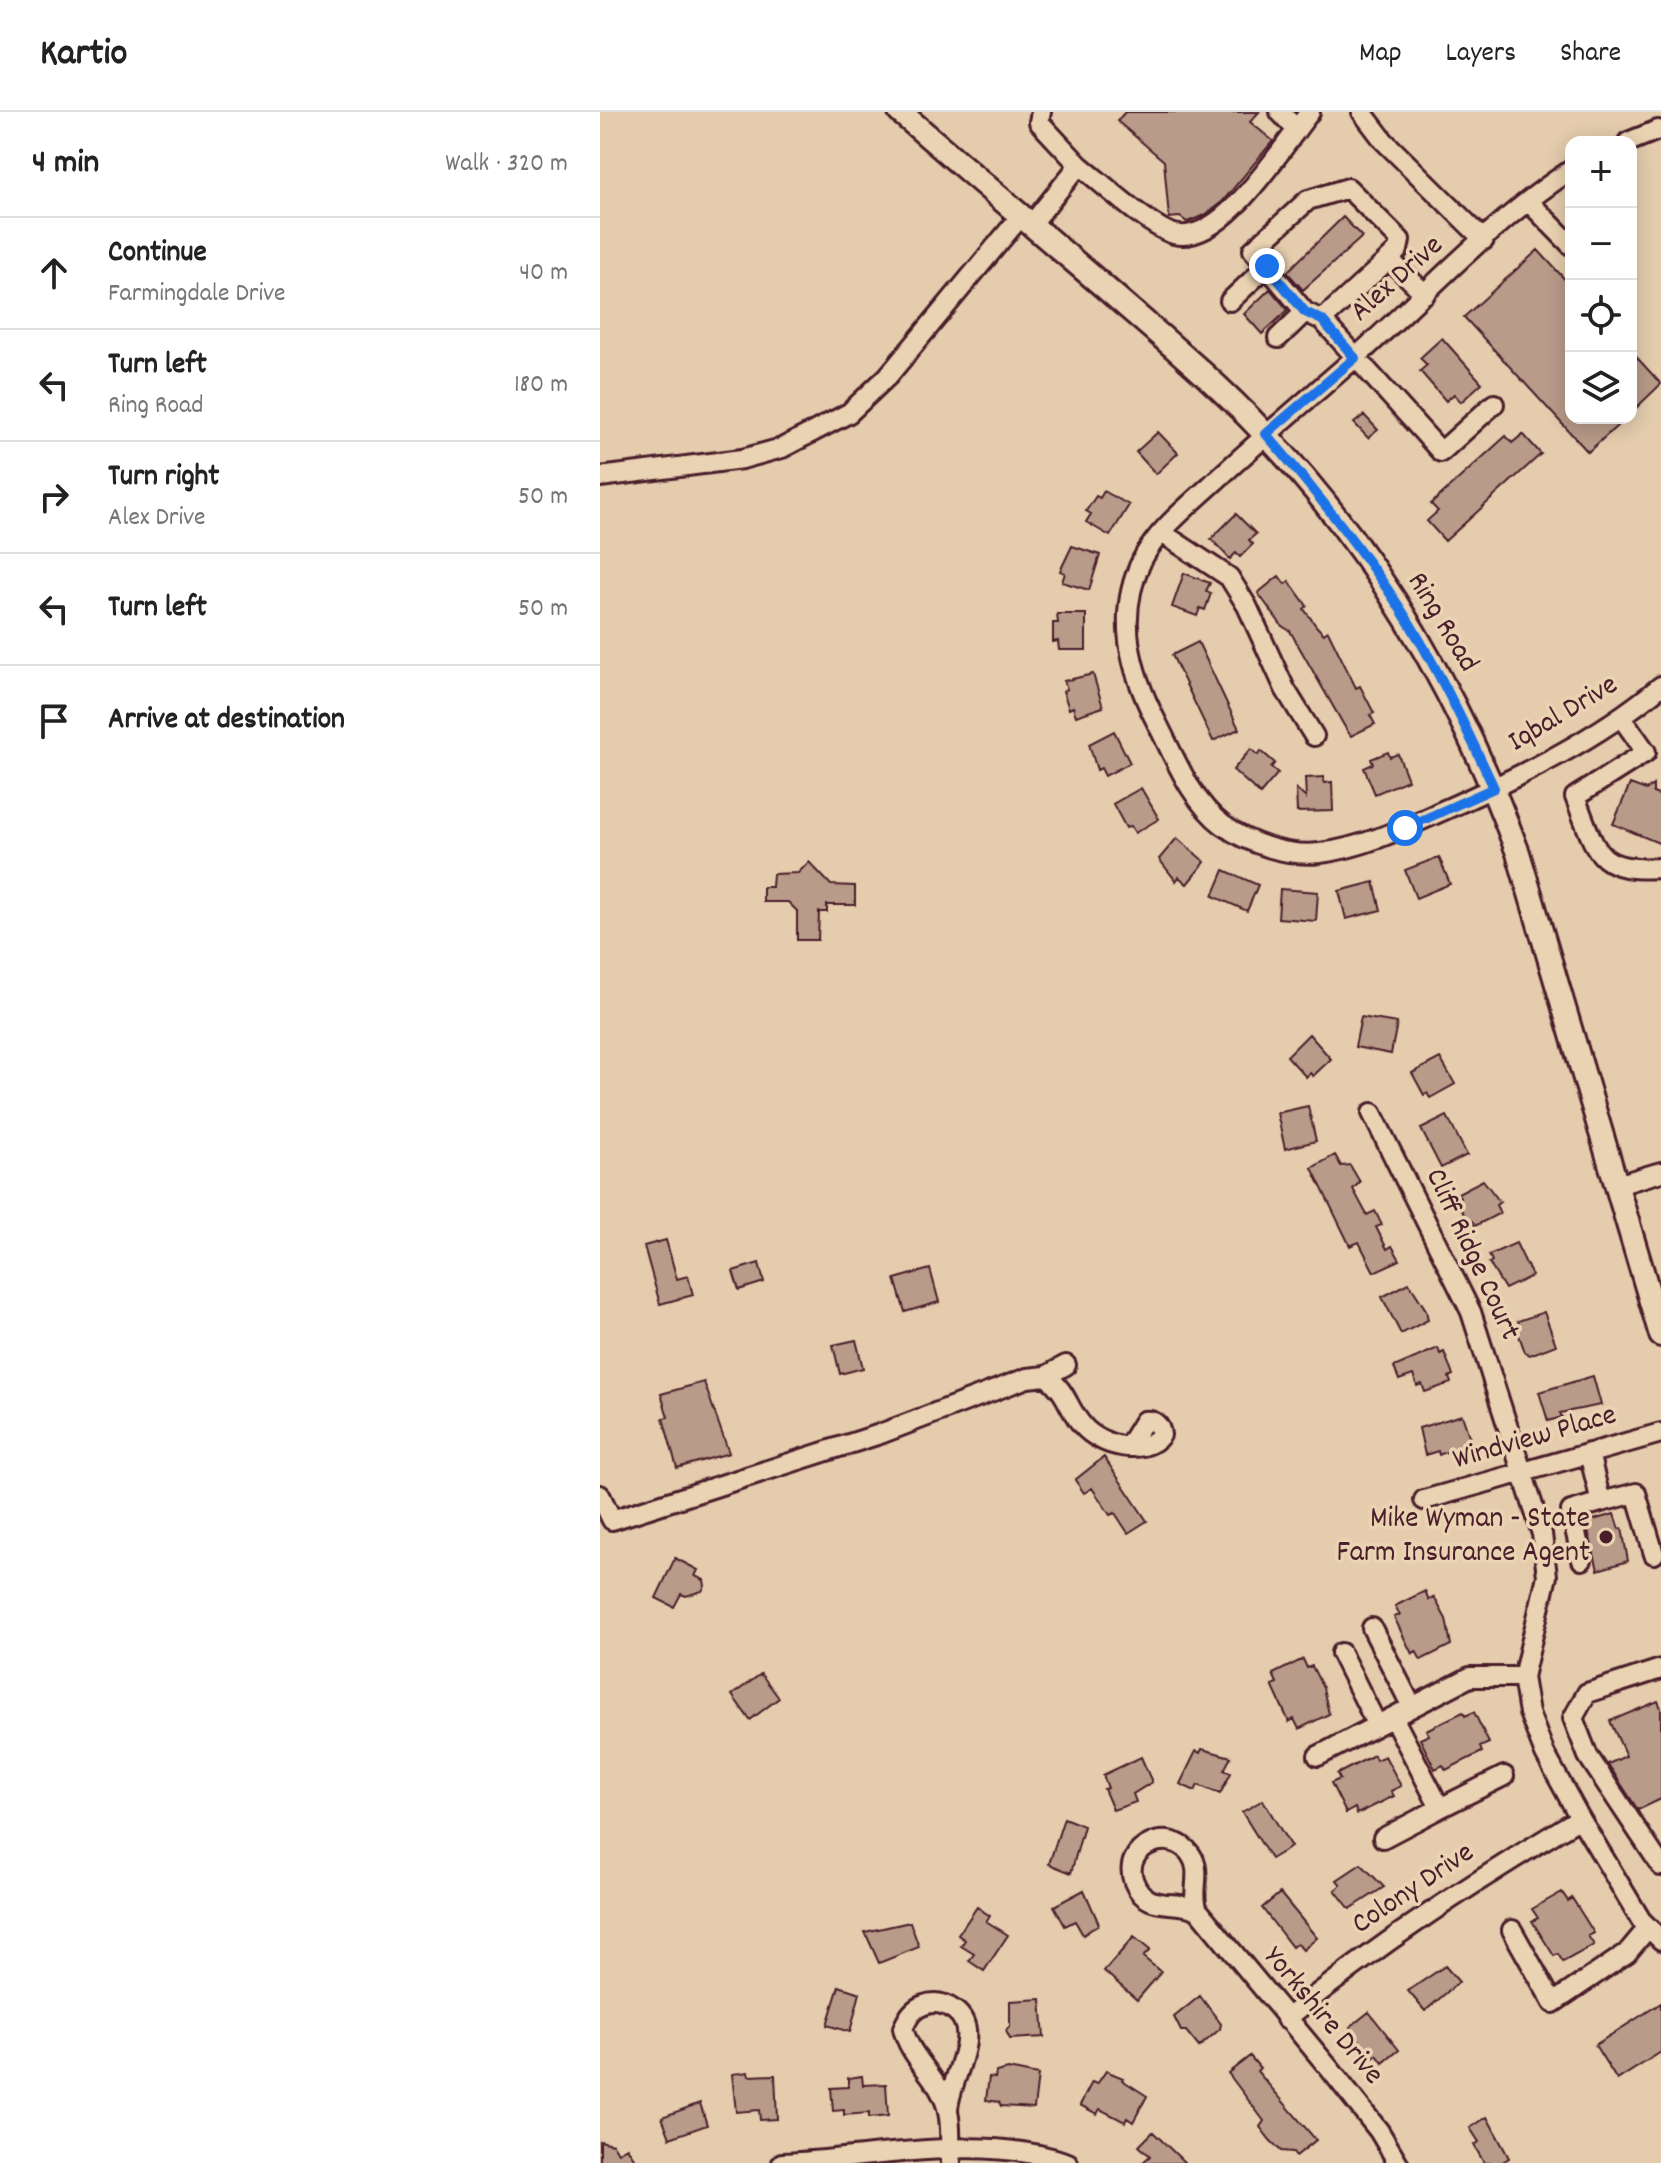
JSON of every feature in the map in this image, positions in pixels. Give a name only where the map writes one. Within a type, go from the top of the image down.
[{"type":"main road","name":"Ring Road","points":[[900,112],[1184,355],[1266,434],[1347,533],[1409,623],[1457,709],[1494,788],[1545,935],[1661,1335]]},
{"type":"street","points":[[1041,112],[1039,122],[1079,165],[1175,234],[1203,233],[1223,220],[1310,112]]},
{"type":"street","points":[[1280,112],[1296,129]]},
{"type":"street","points":[[1362,112],[1384,141],[1484,240]]},
{"type":"street","points":[[1637,138],[1658,130]]},
{"type":"street","points":[[600,477],[742,459],[782,448],[849,413],[888,376],[1079,165]]},
{"type":"street","name":"Alex Drive","points":[[1162,533],[1266,434],[1528,201],[1565,174]]},
{"type":"street","points":[[1278,338],[1313,316],[1398,250],[1400,240],[1348,188],[1308,200],[1253,250],[1313,316],[1355,358],[1441,452],[1494,404]]},
{"type":"street","points":[[1528,201],[1565,239]]},
{"type":"street","points":[[1389,259],[1425,294]]},
{"type":"street","points":[[1230,301],[1267,266]]},
{"type":"street","points":[[1162,533],[1229,577],[1247,606],[1285,689],[1314,736]]},
{"type":"street","name":"Iqbal Drive","points":[[1162,533],[1143,559],[1134,582],[1126,635],[1139,688],[1191,789],[1207,811],[1226,827],[1293,853],[1321,853],[1405,828],[1494,788],[1573,749],[1622,718],[1661,686]]},
{"type":"street","points":[[1622,718],[1646,752]]},
{"type":"street","points":[[1661,740],[1575,797],[1593,842],[1611,864],[1635,870],[1661,868]]},
{"type":"street","name":"Cliff Ridge Court","points":[[1372,1113],[1471,1312],[1546,1558]]},
{"type":"street","points":[[1617,1185],[1661,1172]]},
{"type":"street","points":[[600,1495],[612,1520],[880,1434],[1027,1378],[1046,1376],[1066,1365]]},
{"type":"street","points":[[1046,1376],[1069,1398],[1083,1426],[1094,1436],[1128,1447]]},
{"type":"street","name":"Windview Place","points":[[1424,1500],[1661,1433]]},
{"type":"street","points":[[1589,1453],[1601,1502]]},
{"type":"street","points":[[1512,1930],[1553,2003],[1654,1934],[1580,1818],[1545,1754],[1529,1713],[1523,1677],[1543,1595],[1546,1558],[1581,1555],[1571,1511],[1636,1493],[1654,1554]]},
{"type":"street","points":[[1372,1628],[1412,1707]]},
{"type":"street","points":[[1341,1653],[1440,1808]]},
{"type":"street","points":[[1661,1669],[1587,1693],[1573,1718],[1588,1756],[1655,1845],[1661,1866]]},
{"type":"street","points":[[1318,1756],[1470,1677],[1523,1677]]},
{"type":"street","points":[[1383,1838],[1504,1776]]},
{"type":"street","name":"Colony Drive","points":[[1286,2019],[1338,1976],[1430,1910],[1580,1818]]},
{"type":"street","points":[[1161,1839],[1172,1840],[1190,1852],[1197,1870],[1194,1901],[1198,1910],[1190,1905],[1160,1906],[1139,1891],[1131,1875],[1132,1864],[1143,1848],[1161,1839]]},
{"type":"street","name":"Yorkshire Drive","points":[[1198,1910],[1379,2131],[1398,2163]]},
{"type":"street","points":[[948,2111],[930,2074],[912,2053],[903,2028],[918,2007],[932,2003],[945,2004],[958,2012],[966,2025],[967,2040],[951,2087],[948,2111],[950,2157]]},
{"type":"street","points":[[782,2163],[950,2157],[1021,2151],[1068,2163]]},
{"type":"building","points":[[1125,112],[1259,112],[1250,122],[1273,141],[1223,201],[1205,215],[1187,222],[1180,217],[1169,218],[1164,161],[1117,121]]},
{"type":"building","points":[[1343,217],[1362,237],[1303,290],[1287,272]]},
{"type":"building","points":[[1538,250],[1565,279],[1565,424],[1619,424],[1588,452],[1464,317]]},
{"type":"building","points":[[1270,289],[1288,310],[1262,334],[1244,314]]},
{"type":"building","points":[[1442,338],[1482,383],[1461,402],[1454,394],[1446,401],[1420,371],[1427,365],[1420,358]]},
{"type":"building","points":[[1637,358],[1661,384],[1637,407]]},
{"type":"building","points":[[1364,415],[1378,430],[1368,438],[1354,423]]},
{"type":"building","points":[[1158,432],[1178,453],[1156,474],[1136,452]]},
{"type":"building","points":[[1523,434],[1541,454],[1445,541],[1427,521],[1438,511],[1431,504],[1506,436],[1512,443]]},
{"type":"building","points":[[1104,491],[1129,505],[1110,536],[1086,522],[1091,514],[1086,511],[1096,496],[1100,498]]},
{"type":"building","points":[[1236,514],[1256,534],[1249,540],[1253,544],[1240,557],[1236,553],[1230,559],[1211,539]]},
{"type":"building","points":[[1072,546],[1100,555],[1089,590],[1062,582],[1065,573],[1060,571]]},
{"type":"building","points":[[1184,573],[1210,583],[1206,591],[1211,593],[1205,610],[1200,608],[1197,616],[1172,607]]},
{"type":"building","points":[[1279,576],[1285,584],[1289,581],[1317,627],[1324,634],[1328,631],[1356,688],[1360,686],[1374,713],[1370,715],[1375,724],[1351,736],[1346,729],[1290,631],[1282,626],[1258,593]]},
{"type":"building","points":[[1057,614],[1086,614],[1086,650],[1059,650],[1058,641],[1053,642],[1053,623],[1058,623]]},
{"type":"building","points":[[1198,642],[1239,729],[1213,741],[1172,655]]},
{"type":"building","points":[[1093,674],[1103,707],[1076,716],[1073,707],[1069,709],[1063,691],[1067,689],[1064,681]]},
{"type":"building","points":[[1114,731],[1130,763],[1105,776],[1101,768],[1097,770],[1089,744]]},
{"type":"building","points":[[1251,749],[1258,755],[1261,751],[1275,763],[1271,767],[1278,773],[1260,794],[1233,770]]},
{"type":"building","points":[[1388,752],[1390,757],[1398,754],[1408,780],[1375,794],[1364,768],[1373,764],[1371,759]]},
{"type":"building","points":[[1324,777],[1324,783],[1332,782],[1333,811],[1297,812],[1296,789],[1306,798],[1305,778]]},
{"type":"building","points":[[1630,784],[1646,790],[1653,785],[1653,793],[1661,796],[1661,844],[1613,824]]},
{"type":"building","points":[[1141,788],[1159,819],[1135,833],[1131,826],[1126,828],[1113,804]]},
{"type":"building","points":[[1177,838],[1205,862],[1187,884],[1179,877],[1176,881],[1159,859]]},
{"type":"building","points":[[1439,857],[1450,884],[1416,898],[1405,870]]},
{"type":"building","points":[[809,862],[831,885],[855,886],[855,905],[827,905],[827,912],[819,912],[818,940],[797,940],[797,911],[788,902],[763,902],[763,887],[772,887],[773,874],[798,873]]},
{"type":"building","points":[[1224,870],[1258,885],[1247,911],[1213,896]]},
{"type":"building","points":[[1374,882],[1381,910],[1346,919],[1339,891]]},
{"type":"building","points":[[1280,889],[1318,892],[1316,921],[1278,918]]},
{"type":"building","points":[[1361,1017],[1397,1023],[1391,1054],[1355,1047]]},
{"type":"building","points":[[1309,1034],[1331,1059],[1313,1076],[1310,1073],[1306,1077],[1287,1056]]},
{"type":"building","points":[[1440,1058],[1455,1084],[1430,1098],[1427,1093],[1424,1095],[1412,1073]]},
{"type":"building","points":[[1308,1106],[1316,1141],[1285,1149],[1277,1113]]},
{"type":"building","points":[[1447,1116],[1467,1155],[1441,1168],[1421,1129]]},
{"type":"building","points":[[1335,1155],[1341,1166],[1350,1165],[1360,1182],[1353,1189],[1367,1215],[1375,1211],[1382,1225],[1376,1227],[1387,1249],[1392,1246],[1400,1260],[1374,1272],[1359,1242],[1350,1246],[1312,1168]]},
{"type":"building","points":[[1483,1180],[1500,1202],[1496,1205],[1500,1213],[1475,1226],[1472,1221],[1468,1223],[1457,1200],[1460,1198],[1458,1193]]},
{"type":"building","points":[[666,1240],[677,1279],[688,1276],[693,1295],[660,1304],[644,1246]]},
{"type":"building","points":[[1516,1243],[1532,1276],[1505,1289],[1489,1263],[1492,1261],[1489,1255]]},
{"type":"building","points":[[759,1263],[764,1282],[739,1290],[733,1271]]},
{"type":"building","points":[[930,1269],[939,1302],[905,1312],[895,1279]]},
{"type":"building","points":[[1409,1283],[1426,1310],[1428,1320],[1401,1334],[1382,1297]]},
{"type":"building","points":[[1544,1312],[1556,1345],[1530,1355],[1525,1352],[1516,1327],[1520,1326],[1518,1321]]},
{"type":"building","points":[[856,1340],[863,1368],[840,1374],[833,1345]]},
{"type":"building","points":[[1438,1348],[1440,1354],[1444,1352],[1453,1375],[1449,1377],[1451,1383],[1425,1392],[1422,1384],[1417,1386],[1413,1375],[1399,1380],[1394,1367]]},
{"type":"building","points":[[1593,1376],[1601,1405],[1560,1413],[1562,1417],[1548,1421],[1539,1392]]},
{"type":"building","points":[[704,1382],[729,1453],[677,1468],[663,1418],[668,1417],[661,1394]]},
{"type":"building","points":[[1462,1415],[1471,1442],[1439,1455],[1438,1451],[1425,1455],[1419,1428]]},
{"type":"building","points":[[1104,1457],[1147,1521],[1128,1533],[1115,1513],[1110,1515],[1092,1488],[1084,1493],[1075,1480]]},
{"type":"building","name":"Mike Wyman - State Farm Insurance Agent","points":[[1614,1514],[1619,1529],[1622,1528],[1628,1561],[1598,1570],[1586,1522]]},
{"type":"building","points":[[675,1558],[698,1570],[695,1576],[704,1580],[705,1586],[702,1591],[686,1596],[681,1594],[674,1607],[656,1598]]},
{"type":"building","points":[[1425,1591],[1429,1600],[1434,1597],[1446,1619],[1451,1645],[1421,1660],[1416,1651],[1412,1654],[1394,1617],[1400,1615],[1395,1606]]},
{"type":"building","points":[[1303,1659],[1307,1668],[1312,1666],[1323,1688],[1329,1714],[1299,1729],[1294,1719],[1289,1722],[1272,1685],[1277,1683],[1273,1674]]},
{"type":"building","points":[[761,1674],[779,1698],[750,1720],[732,1695]]},
{"type":"building","points":[[1658,1701],[1661,1708],[1661,1799],[1638,1810],[1608,1764],[1626,1756],[1610,1721]]},
{"type":"building","points":[[1463,1712],[1465,1716],[1474,1712],[1489,1743],[1480,1747],[1482,1752],[1446,1770],[1443,1765],[1435,1769],[1420,1739],[1429,1735],[1426,1730]]},
{"type":"building","points":[[1202,1749],[1231,1757],[1224,1770],[1231,1773],[1220,1794],[1198,1785],[1195,1791],[1180,1784],[1196,1751],[1200,1753]]},
{"type":"building","points":[[1374,1755],[1376,1760],[1385,1756],[1401,1786],[1391,1791],[1394,1796],[1357,1814],[1355,1808],[1346,1813],[1331,1783],[1340,1779],[1337,1774]]},
{"type":"building","points":[[1141,1757],[1152,1782],[1133,1794],[1136,1802],[1113,1810],[1104,1789],[1108,1788],[1103,1775]]},
{"type":"building","points":[[1263,1800],[1291,1847],[1271,1859],[1242,1812]]},
{"type":"building","points":[[1064,1818],[1084,1826],[1071,1873],[1049,1864]]},
{"type":"building","points":[[1361,1864],[1384,1887],[1350,1909],[1335,1890],[1341,1885],[1337,1880]]},
{"type":"building","points":[[1084,1890],[1099,1924],[1083,1935],[1075,1921],[1065,1926],[1054,1906]]},
{"type":"building","points":[[1562,1892],[1568,1901],[1572,1898],[1594,1933],[1588,1936],[1594,1945],[1563,1962],[1558,1954],[1554,1956],[1532,1921],[1538,1918],[1532,1909]]},
{"type":"building","points":[[1280,1893],[1317,1938],[1303,1950],[1297,1943],[1292,1947],[1262,1908]]},
{"type":"building","points":[[977,1907],[990,1916],[986,1921],[1008,1935],[984,1971],[969,1961],[974,1954],[961,1946],[965,1940],[958,1935]]},
{"type":"building","points":[[910,1922],[919,1947],[879,1963],[865,1932]]},
{"type":"building","points":[[1134,1937],[1150,1950],[1143,1957],[1161,1972],[1137,2000],[1104,1971]]},
{"type":"building","points":[[1445,1966],[1459,1982],[1425,2011],[1408,1991]]},
{"type":"building","points":[[839,1986],[860,1993],[850,2032],[827,2025]]},
{"type":"building","points":[[1200,1996],[1221,2024],[1220,2029],[1199,2047],[1186,2031],[1181,2031],[1174,2017]]},
{"type":"building","points":[[1041,1999],[1044,2037],[1010,2039],[1006,2031],[1010,2026],[1010,2001]]},
{"type":"building","points":[[1661,2003],[1661,2052],[1617,2080],[1595,2045]]},
{"type":"building","points":[[1369,2012],[1399,2050],[1383,2063],[1377,2055],[1372,2059],[1350,2027]]},
{"type":"building","points":[[1250,2056],[1260,2068],[1257,2071],[1316,2140],[1296,2156],[1293,2152],[1281,2151],[1270,2140],[1260,2127],[1264,2121],[1228,2073]]},
{"type":"building","points":[[1008,2069],[1038,2075],[1034,2108],[1001,2106],[999,2102],[986,2100],[989,2077],[995,2078],[996,2072]]},
{"type":"building","points":[[1106,2071],[1123,2078],[1147,2096],[1133,2122],[1127,2118],[1125,2122],[1100,2109],[1097,2114],[1080,2105],[1092,2082],[1097,2084]]},
{"type":"building","points":[[748,2072],[749,2076],[775,2075],[777,2119],[760,2120],[759,2110],[736,2112],[732,2074]]},
{"type":"building","points":[[862,2076],[863,2085],[886,2084],[888,2116],[869,2118],[869,2113],[844,2115],[844,2110],[833,2111],[831,2088],[848,2087],[848,2078]]},
{"type":"building","points":[[700,2103],[707,2125],[670,2138],[662,2117]]},
{"type":"building","points":[[1487,2117],[1509,2158],[1501,2163],[1484,2163],[1474,2145],[1479,2142],[1470,2128]]},
{"type":"building","points":[[1153,2132],[1185,2163],[1142,2163],[1150,2156],[1139,2146]]},
{"type":"building","points":[[600,2141],[613,2144],[618,2152],[627,2147],[637,2163],[600,2163]]},
{"type":"place","name":"Mike Wyman - State Farm Insurance Agent","points":[[1606,1537]]},
{"type":"route","points":[[1267,266],[1305,312],[1322,320],[1355,358],[1266,434],[1347,533],[1409,623],[1463,722],[1494,788],[1405,828]]}]
